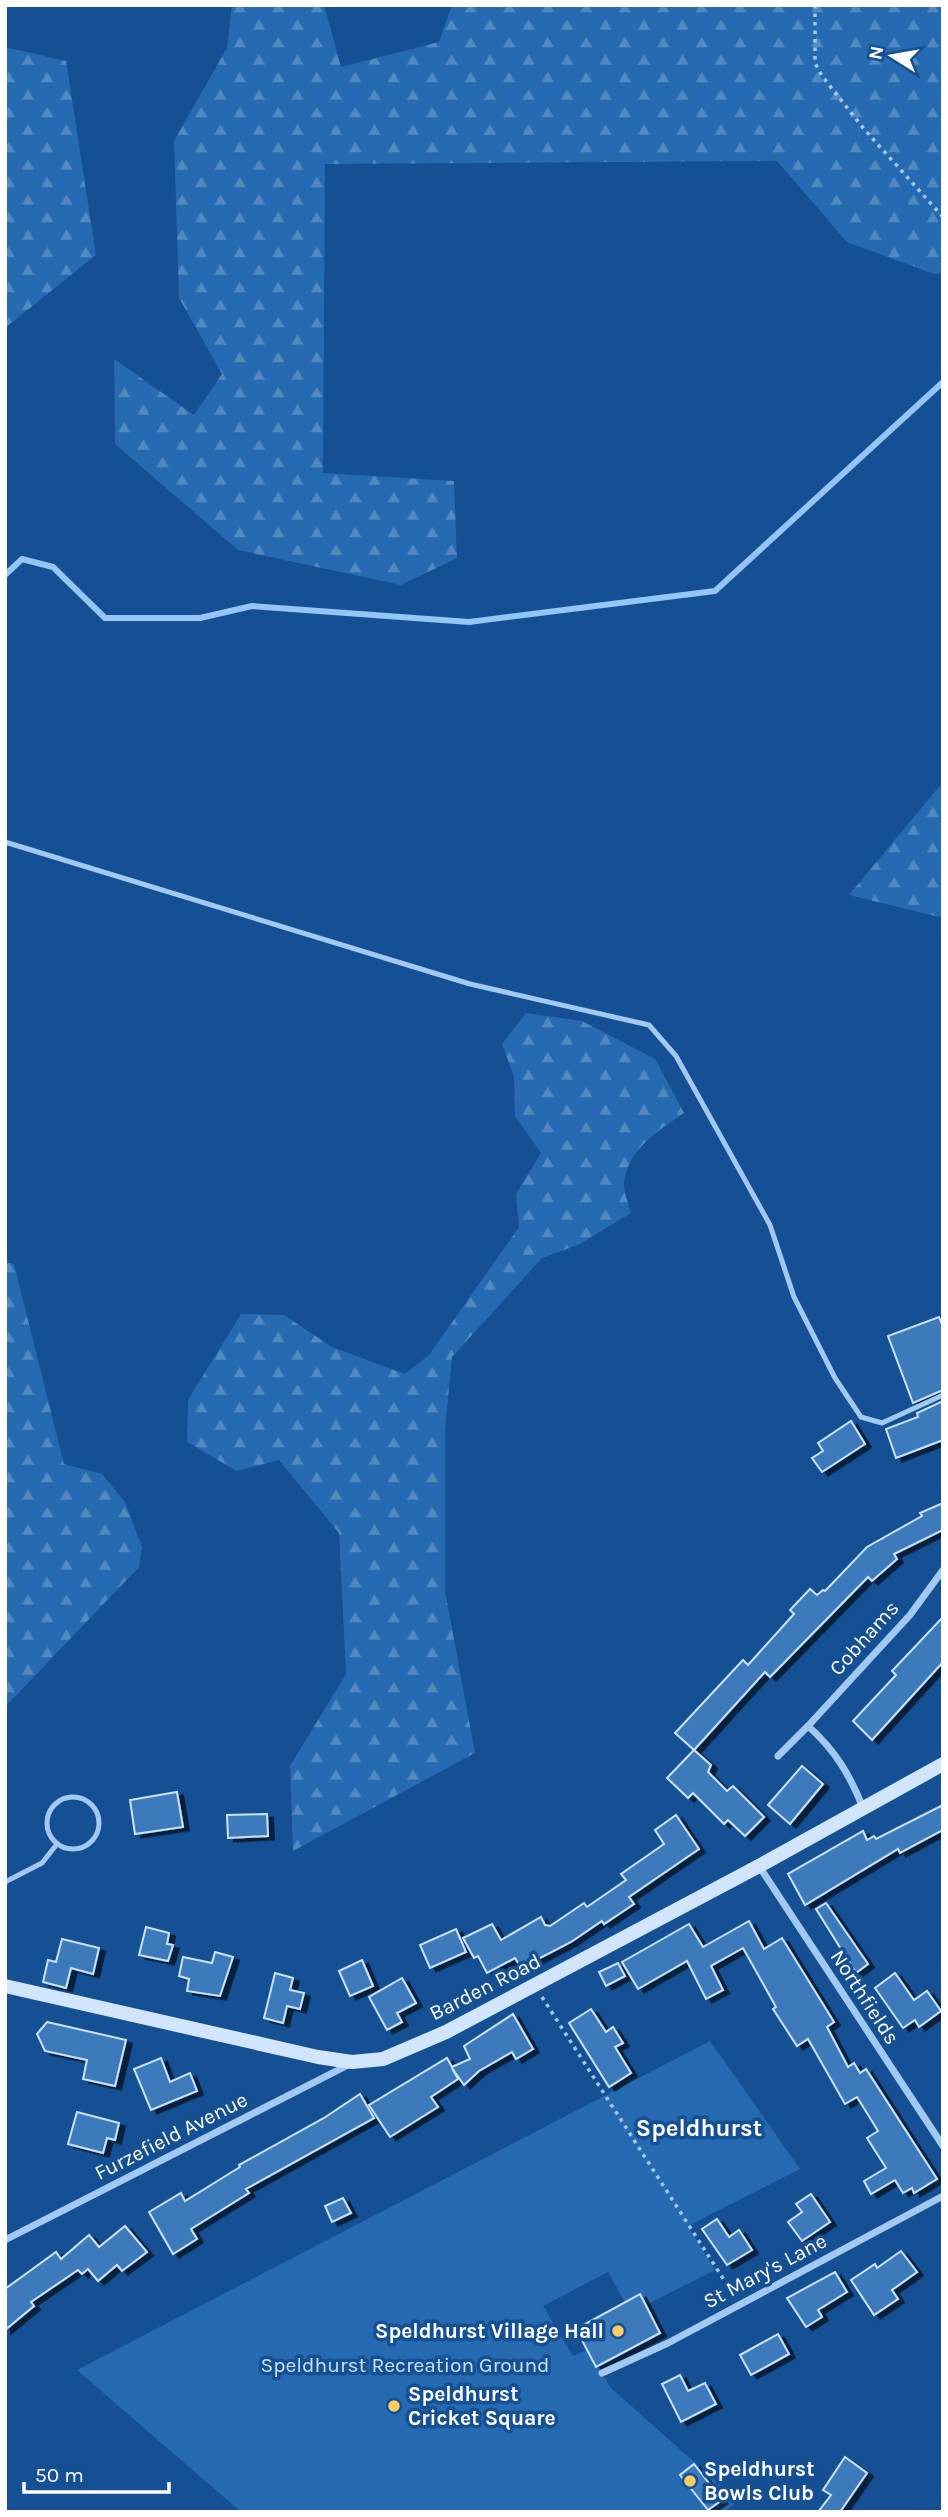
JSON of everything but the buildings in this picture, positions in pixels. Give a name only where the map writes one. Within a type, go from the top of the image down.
[{"type":"street","name":"Cobhams","points":[[778,1756],[910,1615],[943,1570]]},
{"type":"street","points":[[808,1726],[828,1744],[850,1774],[863,1809]]},
{"type":"street","name":"Barden Road","points":[[5,1986],[318,2057],[352,2062],[383,2059],[446,2032],[534,1986],[943,1764]]},
{"type":"street","name":"Northfields","points":[[759,1866],[943,2146]]},
{"type":"street","name":"Furzefield Avenue","points":[[5,2240],[342,2070],[352,2062]]},
{"type":"street","name":"St Mary's Lane","points":[[602,2373],[738,2305],[943,2196]]},
{"type":"lane","points":[[5,842],[470,984],[649,1025],[676,1056],[770,1225],[794,1297],[835,1378],[861,1417],[882,1423],[943,1395]]},
{"type":"lane","points":[[68,1796],[86,1799],[92,1804],[100,1820],[96,1837],[82,1848],[65,1848],[57,1844],[48,1829],[49,1812],[54,1805],[68,1796]]},
{"type":"lane","points":[[5,1882],[42,1863],[57,1844]]},
{"type":"path","points":[[815,5],[815,63],[822,76],[864,129],[943,217]]},
{"type":"path","points":[[534,1986],[721,2272],[738,2305]]},
{"type":"green space","points":[[232,5],[324,5],[341,67],[439,42],[452,5],[943,5],[943,273],[934,274],[847,242],[777,161],[325,164],[323,473],[454,481],[457,558],[401,585],[238,550],[115,444],[114,359],[194,415],[222,374],[179,298],[174,141],[227,48]]},
{"type":"green space","points":[[5,47],[66,61],[96,255],[5,328]]},
{"type":"green space","points":[[943,782],[943,918],[849,895]]},
{"type":"green space","points":[[526,1013],[582,1021],[655,1059],[684,1113],[645,1142],[631,1161],[624,1185],[631,1213],[578,1245],[542,1258],[452,1357],[445,1430],[445,1591],[475,1753],[293,1851],[290,1766],[346,1674],[339,1533],[279,1460],[237,1471],[187,1442],[188,1400],[241,1314],[284,1315],[332,1347],[405,1374],[429,1355],[519,1227],[516,1194],[541,1153],[515,1116],[514,1077],[502,1044]]},
{"type":"green space","points":[[5,1262],[14,1264],[64,1464],[102,1474],[125,1502],[142,1547],[139,1567],[5,1707]]},
{"type":"green space","name":"Speldhurst Recreation Ground","points":[[710,2041],[800,2169],[688,2226],[715,2270],[646,2305],[640,2294],[625,2302],[608,2272],[543,2306],[573,2356],[587,2350],[611,2388],[738,2501],[724,2512],[241,2512],[77,2370]]},
{"type":"waterway","points":[[5,575],[22,559],[53,567],[105,618],[200,618],[252,606],[469,622],[715,591],[943,382]]},
{"type":"place","name":"Speldhurst Village Hall","points":[[618,2331]]},
{"type":"place","name":"Speldhurst Cricket Square","points":[[394,2406]]},
{"type":"place","name":"Speldhurst Bowls Club","points":[[690,2481]]},
{"type":"district","name":"Speldhurst","points":[[699,2128]]}]
